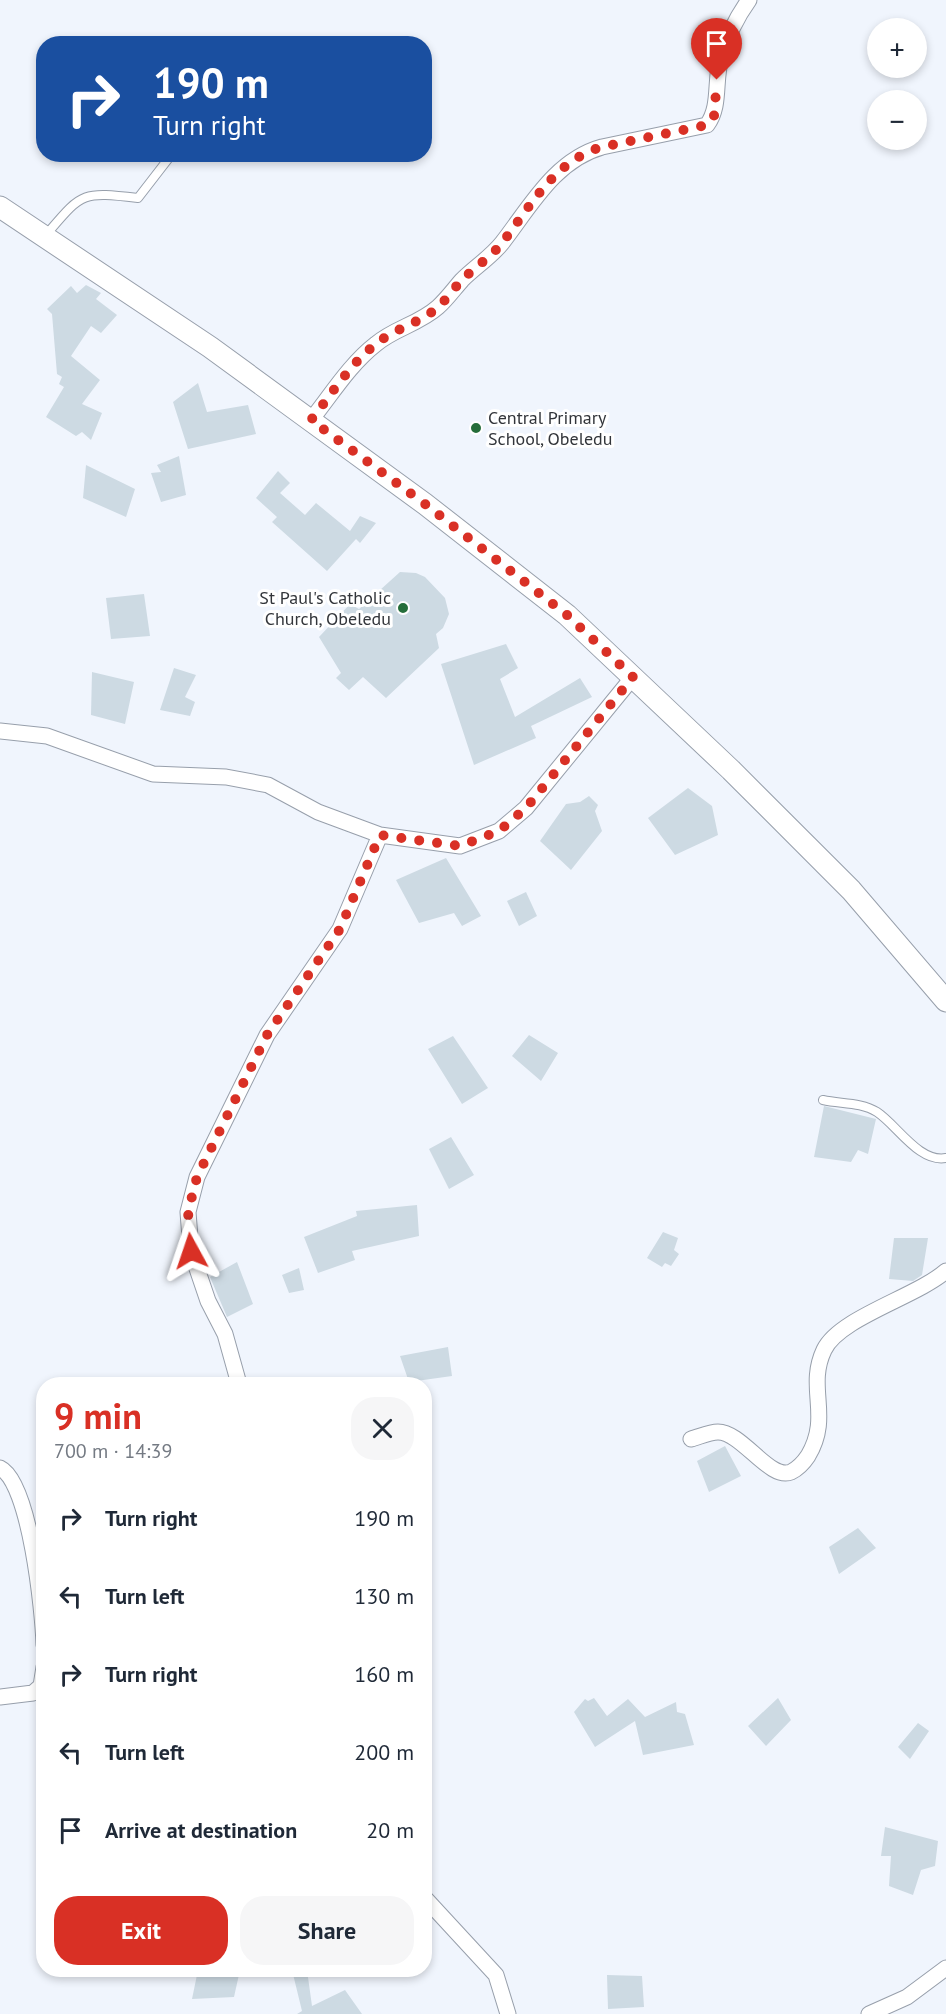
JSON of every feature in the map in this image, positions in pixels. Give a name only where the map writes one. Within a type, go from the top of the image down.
[{"type":"main road","points":[[0,207],[210,347],[425,504],[567,615],[731,770],[851,890],[946,1001]]},
{"type":"street","points":[[311,420],[353,366],[374,345],[395,330],[417,322],[438,307],[501,245],[532,201],[570,162],[588,151],[602,147],[707,125],[714,116],[721,59],[736,18],[749,0]]},
{"type":"street","points":[[0,731],[46,736],[153,774],[226,777],[268,785],[318,812],[380,835],[460,846],[499,831],[526,808],[633,677]]},
{"type":"street","points":[[237,1377],[225,1334],[208,1301],[191,1251],[188,1212],[197,1177],[267,1035],[340,929],[380,835]]},
{"type":"street","points":[[691,1439],[718,1432],[734,1437],[770,1467],[784,1474],[792,1472],[805,1460],[817,1441],[820,1428],[816,1379],[824,1349],[841,1330],[913,1293],[946,1271]]},
{"type":"street","points":[[0,1468],[17,1488],[36,1564]]},
{"type":"street","points":[[0,1697],[33,1693],[36,1690]]},
{"type":"street","points":[[432,1906],[496,1976],[508,2014]]},
{"type":"street","points":[[868,2014],[907,1997],[946,1968]]},
{"type":"lane","points":[[45,237],[75,201],[93,195],[138,198],[166,162]]},
{"type":"lane","points":[[823,1100],[852,1103],[877,1112],[920,1150],[940,1159],[946,1158]]},
{"type":"building","points":[[86,285],[101,293],[96,299],[117,315],[101,333],[91,326],[71,356],[100,380],[82,404],[102,413],[91,440],[82,432],[76,436],[46,417],[64,387],[59,384],[62,377],[57,374],[52,314],[47,309],[71,286],[77,293]]},
{"type":"building","points":[[198,383],[207,412],[248,405],[256,434],[188,449],[173,402]]},
{"type":"building","points":[[179,456],[186,495],[161,502],[151,473],[161,472],[157,465]]},
{"type":"building","points":[[86,465],[135,489],[126,517],[83,498]]},
{"type":"building","points":[[278,471],[290,483],[280,493],[305,515],[316,503],[350,531],[360,516],[376,523],[360,543],[356,539],[327,571],[272,522],[277,517],[256,498]]},
{"type":"building","points":[[400,572],[416,573],[425,577],[445,598],[449,614],[443,628],[436,634],[439,648],[386,698],[363,677],[349,690],[336,678],[341,673],[319,637],[350,604],[359,609]]},
{"type":"building","points":[[144,594],[150,636],[111,639],[106,598]]},
{"type":"building","points":[[506,644],[518,668],[500,679],[515,717],[580,678],[592,697],[531,726],[536,738],[474,765],[441,664]]},
{"type":"building","points":[[174,668],[196,675],[185,697],[195,702],[190,716],[160,710]]},
{"type":"building","points":[[92,672],[134,682],[125,724],[91,715]]},
{"type":"building","points":[[688,788],[712,806],[718,835],[675,855],[648,818]]},
{"type":"building","points":[[589,796],[598,805],[595,811],[602,831],[571,870],[540,841],[566,804],[580,802]]},
{"type":"building","points":[[446,858],[481,916],[462,926],[454,913],[419,923],[396,880]]},
{"type":"building","points":[[526,892],[537,916],[519,926],[507,901]]},
{"type":"building","points":[[529,1035],[558,1053],[541,1081],[512,1056]]},
{"type":"building","points":[[453,1036],[488,1088],[462,1104],[428,1049]]},
{"type":"building","points":[[824,1106],[876,1119],[868,1154],[858,1150],[851,1162],[814,1157]]},
{"type":"building","points":[[451,1137],[474,1175],[449,1189],[429,1149]]},
{"type":"building","points":[[417,1205],[419,1236],[352,1251],[355,1260],[318,1273],[304,1237],[357,1216],[356,1211]]},
{"type":"building","points":[[663,1232],[678,1238],[674,1250],[679,1254],[671,1266],[665,1263],[662,1267],[647,1258]]},
{"type":"building","points":[[894,1238],[928,1238],[922,1275],[913,1281],[889,1279]]},
{"type":"building","points":[[237,1262],[253,1304],[227,1317],[210,1277]]},
{"type":"building","points":[[299,1268],[304,1290],[289,1293],[282,1275]]},
{"type":"building","points":[[448,1347],[452,1376],[432,1379],[407,1377],[400,1356]]},
{"type":"building","points":[[725,1446],[741,1476],[709,1492],[697,1461]]},
{"type":"building","points":[[858,1528],[876,1548],[839,1574],[829,1547]]},
{"type":"building","points":[[594,1698],[607,1716],[628,1699],[645,1717],[676,1702],[677,1712],[685,1714],[694,1745],[643,1755],[635,1721],[595,1747],[574,1712],[585,1699],[588,1701]]},
{"type":"building","points":[[778,1698],[791,1720],[766,1746],[748,1726]]},
{"type":"building","points":[[918,1723],[929,1731],[910,1759],[898,1747]]},
{"type":"building","points":[[885,1827],[938,1841],[935,1866],[921,1870],[913,1895],[889,1886],[891,1856],[881,1856]]},
{"type":"building","points":[[607,1975],[642,1976],[644,2007],[608,2009]]},
{"type":"building","points":[[197,1977],[238,1977],[234,1997],[192,1999]]},
{"type":"building","points":[[294,1977],[308,1977],[312,2006],[345,1990],[362,2014],[297,2014],[302,2011]]},
{"type":"place","name":"Central Primary School, Obeledu","points":[[476,428]]},
{"type":"place","name":"St Paul's Catholic Church, Obeledu","points":[[403,608]]},
{"type":"route","points":[[191,1251],[188,1212],[197,1177],[267,1035],[340,929],[356,897],[380,835],[460,846],[499,831],[526,808],[633,677],[567,615],[425,504],[311,420],[353,366],[374,345],[395,330],[417,322],[438,307],[462,280],[501,245],[532,201],[570,162],[588,151],[602,147],[707,125],[714,116],[717,80]]}]
